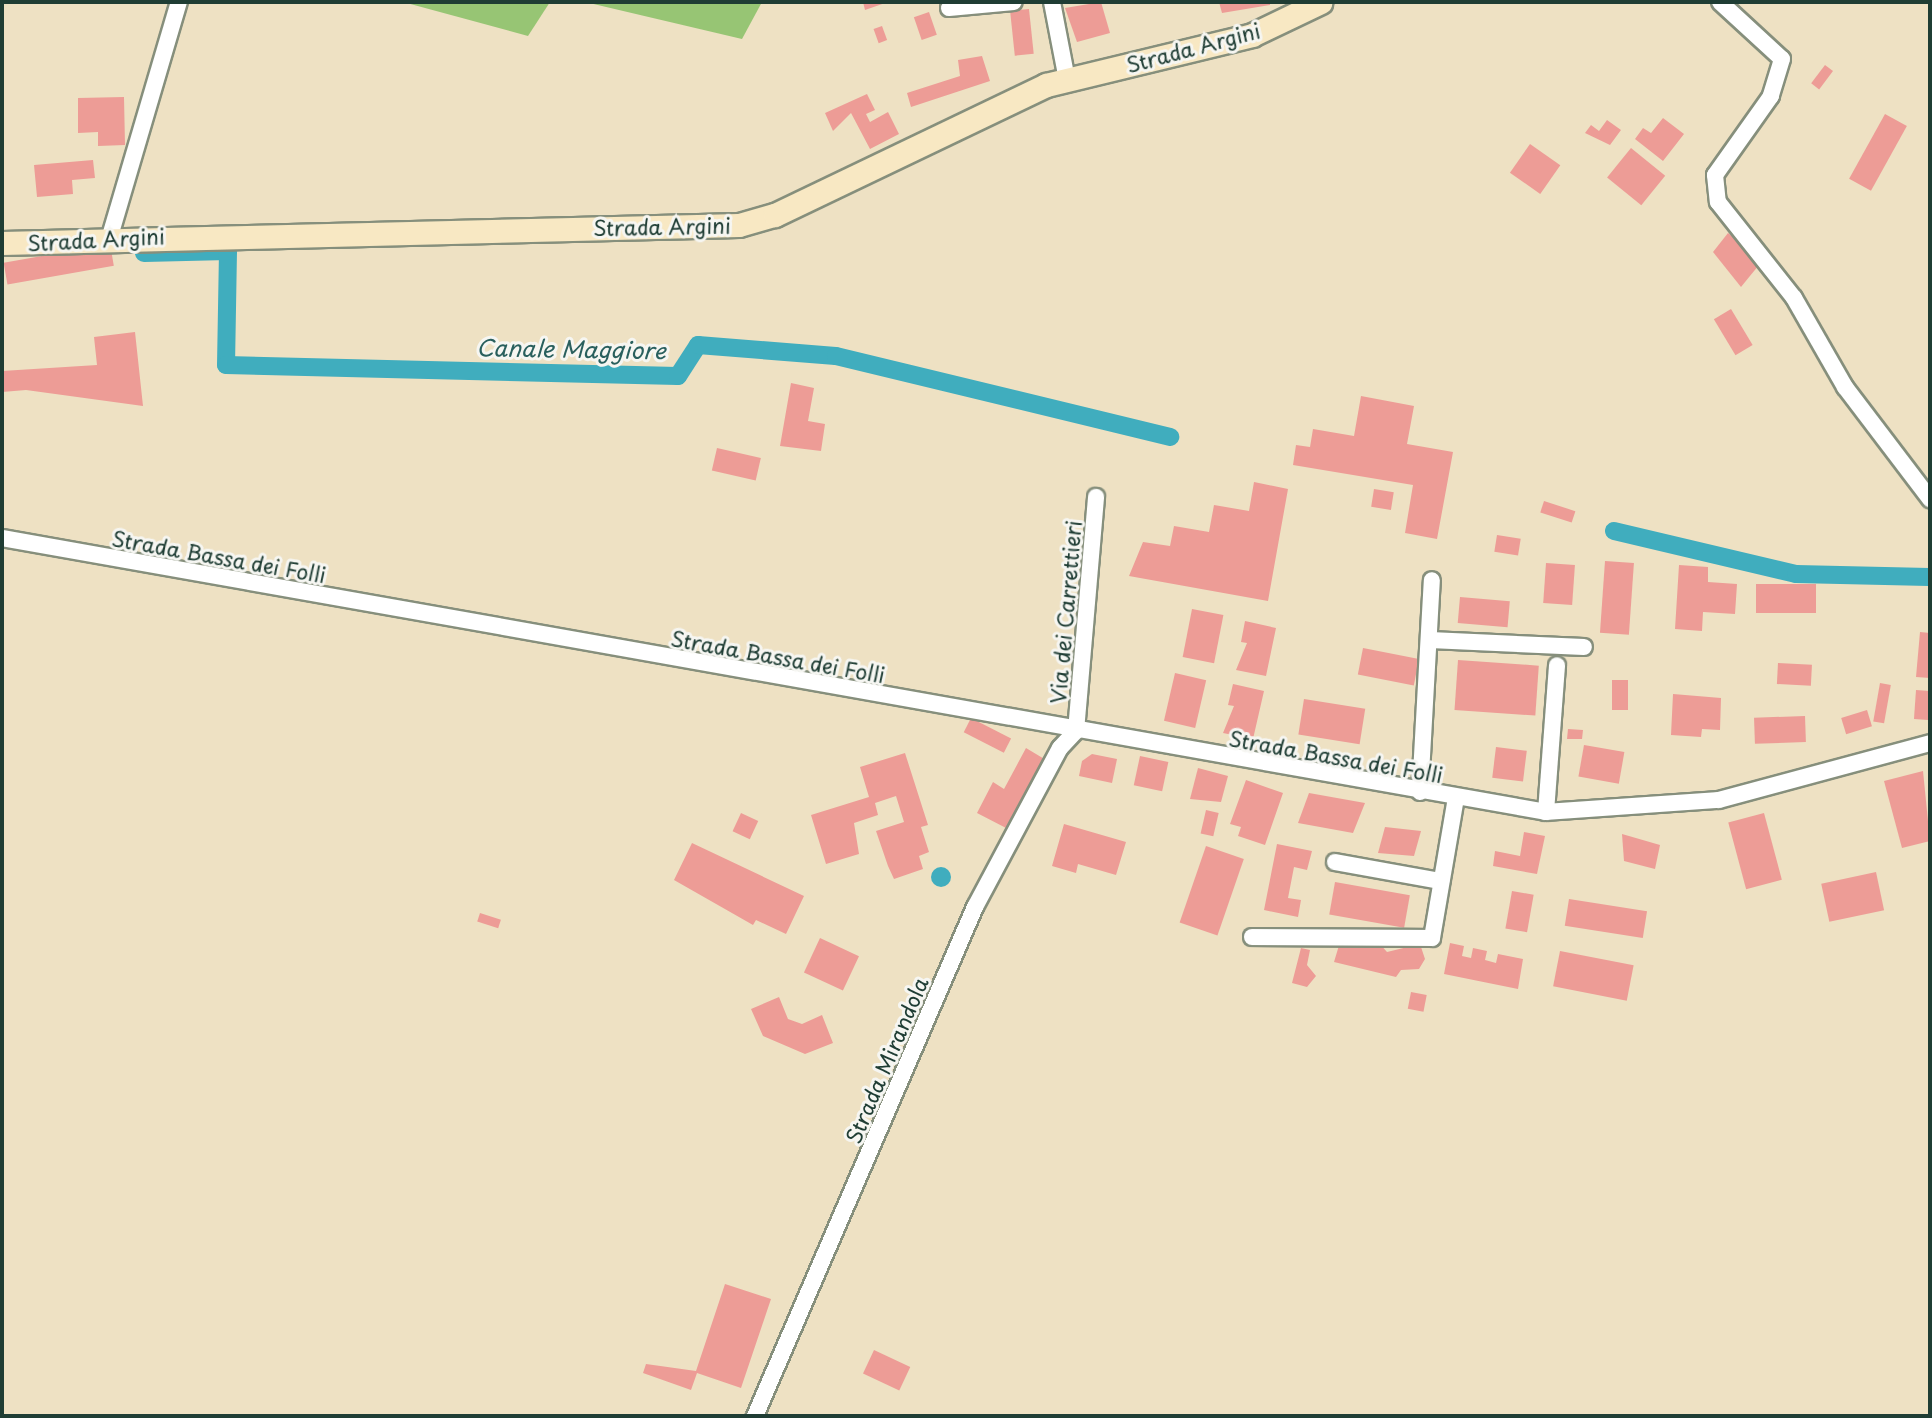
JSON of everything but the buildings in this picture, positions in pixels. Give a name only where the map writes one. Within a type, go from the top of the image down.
[{"type":"main road","name":"Strada Argini","points":[[2,243],[110,236],[739,225],[775,215],[881,159],[1067,80],[1252,35],[1321,2]]},
{"type":"street","points":[[110,236],[178,2]]},
{"type":"street","points":[[949,8],[1014,2]]},
{"type":"street","points":[[1052,2],[1067,80]]},
{"type":"street","points":[[1720,2],[1782,59],[1771,96],[1715,175],[1718,202],[1794,298],[1845,387],[1930,499]]},
{"type":"street","name":"Via dei Carrettieri","points":[[1076,731],[1096,497]]},
{"type":"street","name":"Strada Bassa dei Folli","points":[[2,538],[1076,731],[1546,812],[1720,800],[1930,743]]},
{"type":"street","points":[[1420,792],[1432,580]]},
{"type":"street","points":[[1430,640],[1584,647]]},
{"type":"street","points":[[1546,812],[1558,665]]},
{"type":"street","name":"Strada Mirandola","points":[[755,1416],[975,906],[1060,747],[1076,731]]},
{"type":"street","points":[[1252,937],[1432,938],[1456,798]]},
{"type":"street","points":[[1335,862],[1441,881]]},
{"type":"green space","points":[[403,2],[550,2],[528,36]]},
{"type":"green space","points":[[585,2],[762,2],[742,39]]},
{"type":"water","points":[[941,867],[948,870],[951,877],[948,884],[941,887],[934,884],[931,877],[934,870]]},
{"type":"waterway","name":"Canale Maggiore","points":[[144,253],[228,251],[226,365],[678,376],[698,345],[836,356],[1170,437]]},
{"type":"waterway","points":[[1614,531],[1796,574],[1929,577]]}]
